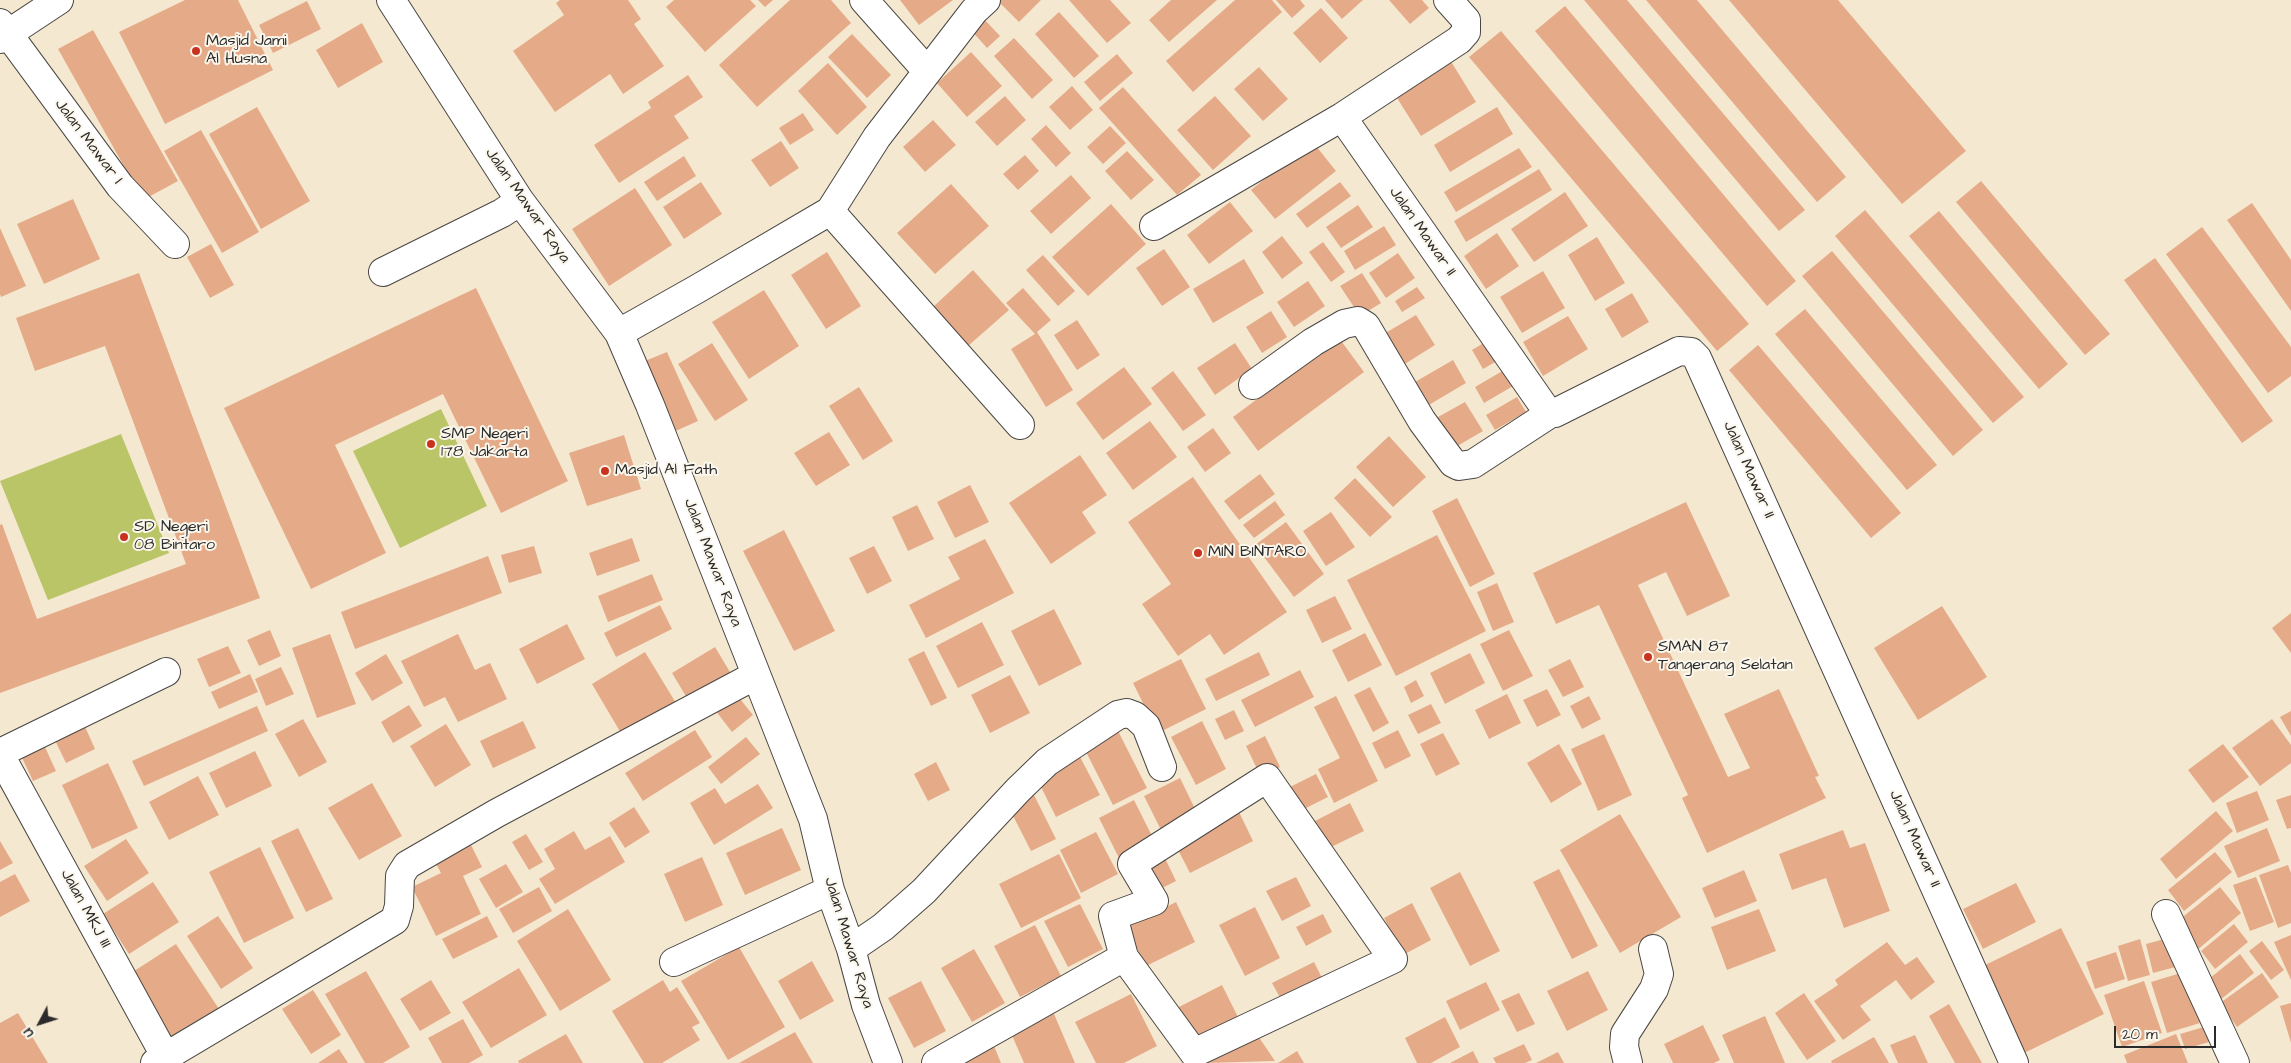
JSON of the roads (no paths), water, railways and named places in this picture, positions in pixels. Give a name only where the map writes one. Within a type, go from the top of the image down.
[{"type":"street","points":[[2,32],[59,0]]},
{"type":"street","name":"Jalan Mawar Raya","points":[[391,0],[520,201],[619,333],[650,405],[813,818],[830,890],[851,949],[866,1005],[888,1063]]},
{"type":"street","points":[[864,0],[927,71]]},
{"type":"street","points":[[619,333],[697,290],[830,211],[877,137],[974,11],[986,0]]},
{"type":"street","points":[[1154,226],[1342,117],[1463,36],[1467,29],[1466,20],[1448,0]]},
{"type":"street","name":"Jalan Mawar I","points":[[2,32],[120,186],[175,244]]},
{"type":"street","name":"Jalan Mawar II","points":[[1342,117],[1546,410],[1550,413],[1555,413],[1679,351],[1691,352],[1697,358],[2014,1063]]},
{"type":"street","points":[[383,272],[502,213],[520,201]]},
{"type":"street","points":[[830,211],[1020,426]]},
{"type":"street","points":[[1253,385],[1313,342],[1344,324],[1358,321],[1366,326],[1422,421],[1453,464],[1459,466],[1473,464],[1550,413]]},
{"type":"street","points":[[0,754],[166,672]]},
{"type":"street","points":[[163,1061],[395,920],[400,906],[400,876],[408,866],[498,813],[756,675]]},
{"type":"street","points":[[851,949],[883,927],[924,891],[1018,790],[1047,762],[1118,715],[1127,713],[1135,716],[1146,726],[1162,767]]},
{"type":"street","name":"Jalan MKJ III","points":[[0,754],[163,1061]]},
{"type":"street","points":[[1267,778],[1393,959],[1198,1058],[1124,957],[1113,916],[1154,902],[1132,864],[1267,778]]},
{"type":"street","points":[[674,962],[830,890]]},
{"type":"street","points":[[2166,914],[2235,1063]]},
{"type":"street","points":[[1628,1063],[1624,1047],[1625,1034],[1654,990],[1659,974],[1653,949]]},
{"type":"street","points":[[936,1063],[1124,957]]},
{"type":"place","name":"Masjid Jami Al Husna","points":[[196,51]]},
{"type":"place","name":"SMP Negeri 178 Jakarta","points":[[431,444]]},
{"type":"place","name":"Masjid Al Fath","points":[[605,471]]},
{"type":"place","name":"SD Negeri 08 Bintaro","points":[[124,537]]},
{"type":"place","name":"MIN BINTARO","points":[[1198,553]]},
{"type":"place","name":"SMAN 87 Tangerang Selatan","points":[[1648,657]]}]
